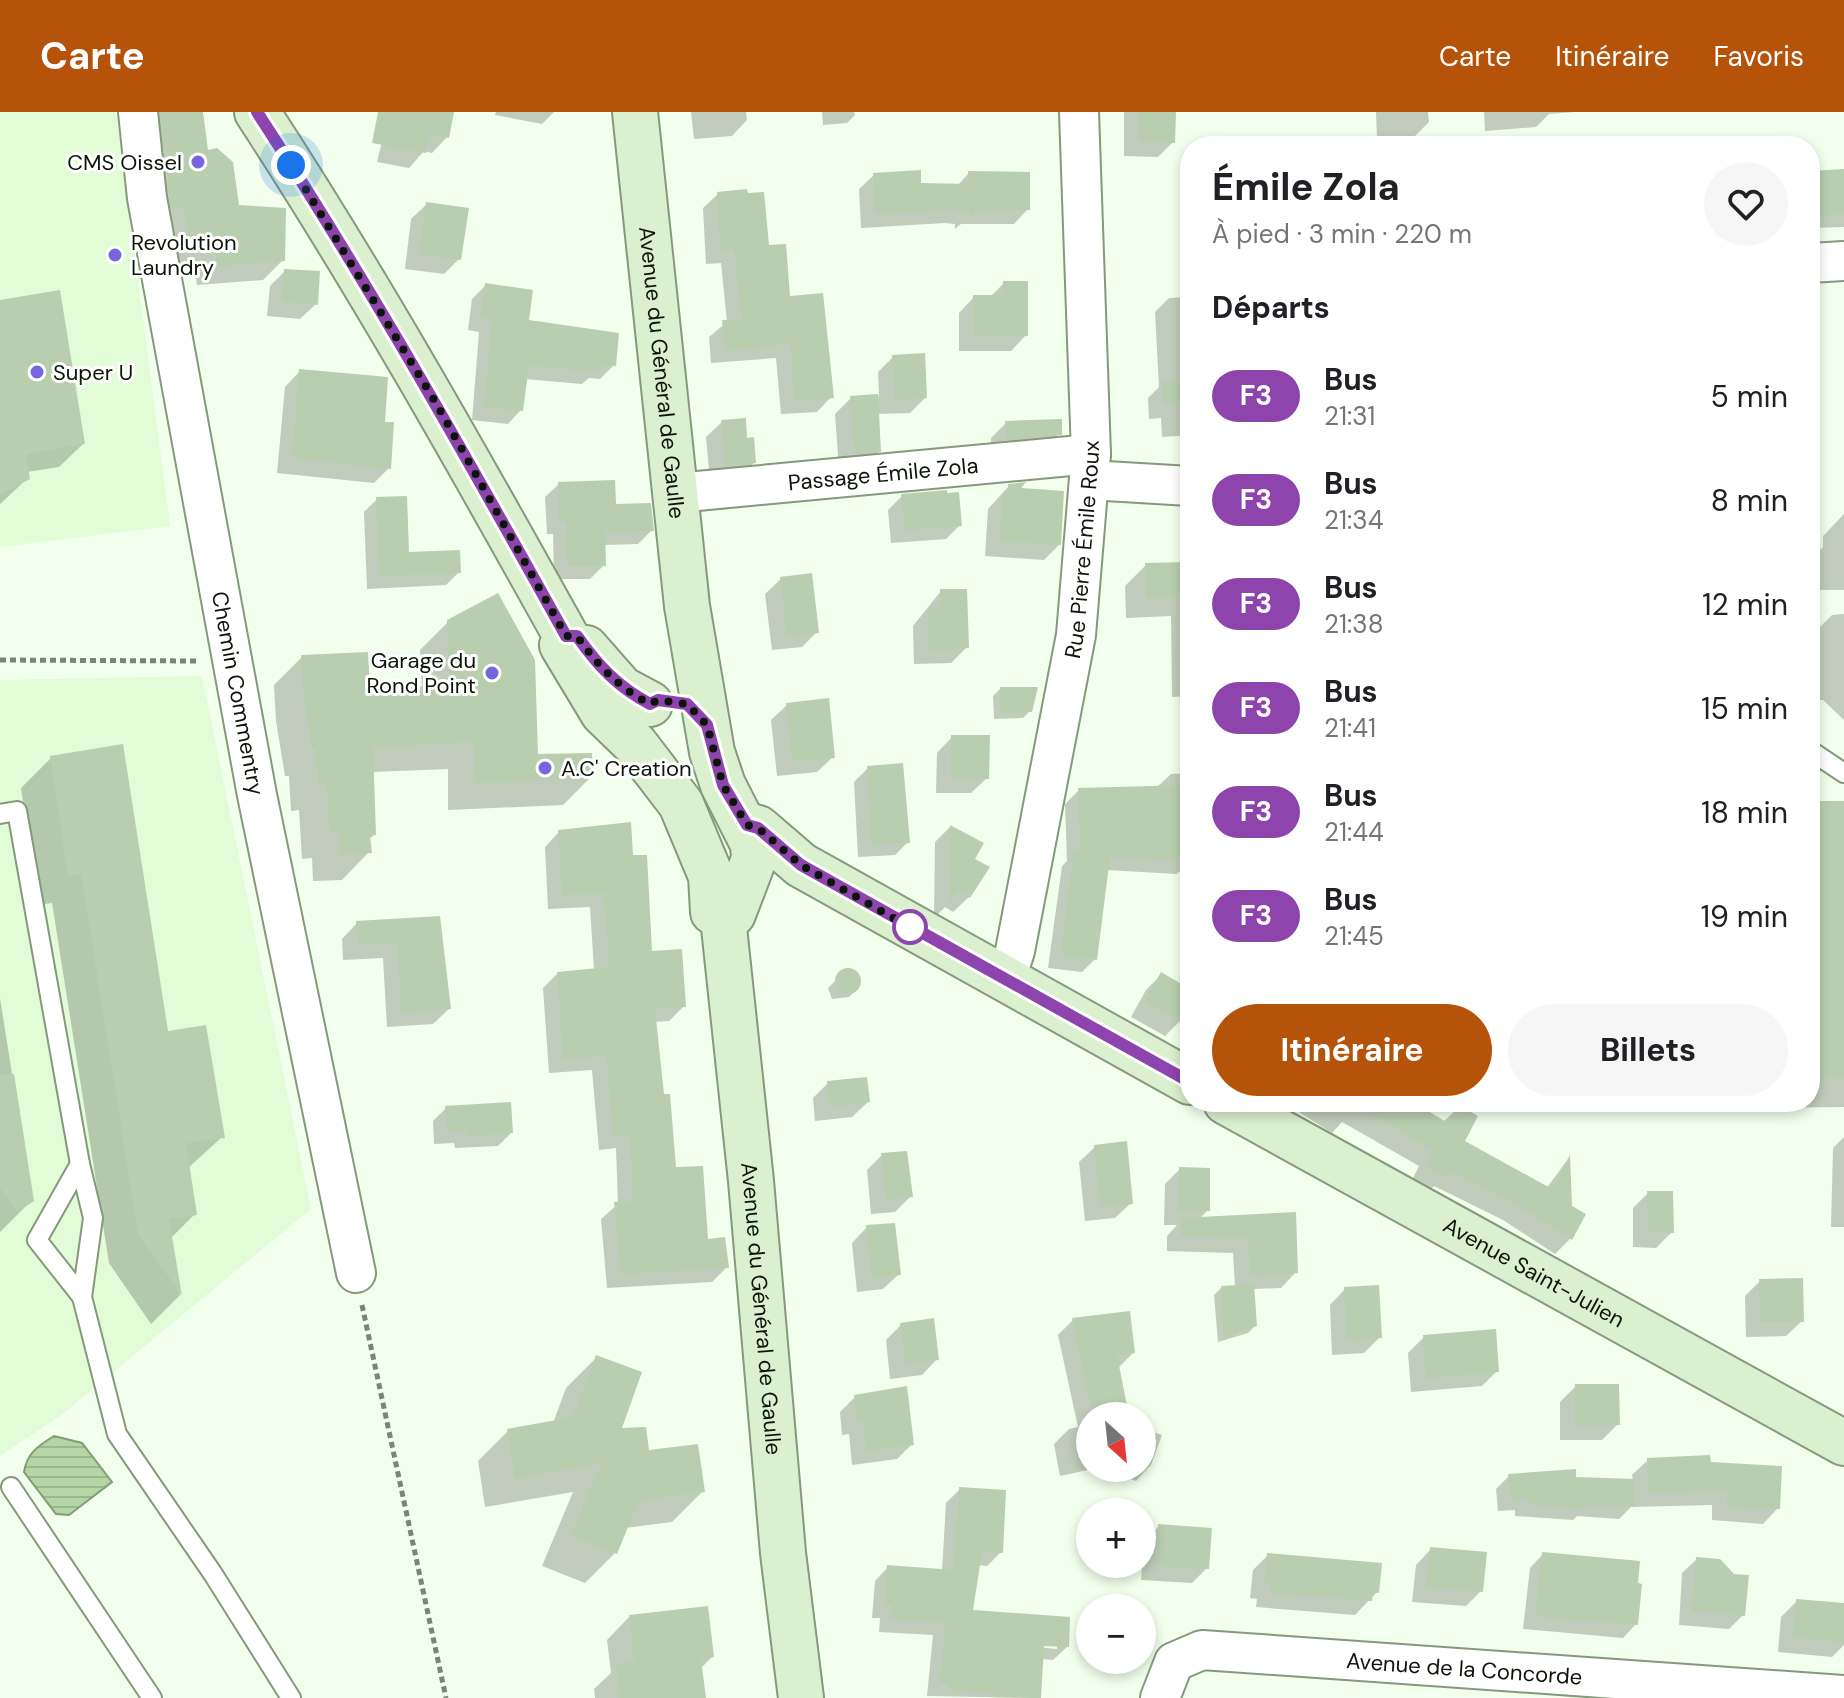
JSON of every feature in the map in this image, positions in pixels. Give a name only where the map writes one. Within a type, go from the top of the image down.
[{"type":"main road","points":[[257,112],[343,244],[566,636],[577,636],[597,664],[622,689],[654,702],[687,704],[707,725]]},
{"type":"main road","name":"Avenue du Général de Gaulle","points":[[635,112],[676,493],[707,725],[723,785],[747,825],[754,859],[728,875],[713,912],[723,918],[751,1181],[783,1553],[801,1698]]},
{"type":"main road","points":[[635,744],[639,720],[682,663],[693,635]]},
{"type":"main road","name":"Avenue du Général de Gaulle","points":[[566,636],[562,645],[581,681],[603,713],[635,744],[681,804],[728,875]]},
{"type":"main road","points":[[747,825],[758,828],[801,865],[1180,1076]]},
{"type":"main road","points":[[728,875],[764,875],[801,865]]},
{"type":"main road","name":"Avenue Saint-Julien","points":[[1244,1112],[1844,1443]]},
{"type":"street","name":"Chemin Commentry","points":[[138,112],[147,198],[232,662],[356,1273]]},
{"type":"street","name":"Rue Pierre Émile Roux","points":[[1006,978],[1015,951],[1076,635],[1090,467],[1079,112]]},
{"type":"street","points":[[1820,262],[1844,261]]},
{"type":"street","name":"Passage Émile Zola","points":[[676,493],[1090,467],[1180,484]]},
{"type":"street","name":"Avenue de la Concorde","points":[[1160,1698],[1174,1662],[1202,1650],[1844,1695]]},
{"type":"lane","points":[[1820,757],[1844,773]]},
{"type":"lane","points":[[0,814],[17,811],[80,1164],[93,1218],[82,1297],[117,1434],[213,1574],[291,1698]]},
{"type":"lane","points":[[80,1164],[37,1240],[82,1297]]},
{"type":"lane","points":[[11,1487],[152,1698]]},
{"type":"path","points":[[0,660],[232,662]]},
{"type":"path","points":[[356,1273],[446,1698]]},
{"type":"shaded area","points":[[0,112],[116,112],[170,526],[0,547]]},
{"type":"shaded area","points":[[202,676],[311,1209],[60,1416],[0,1456],[0,680]]},
{"type":"shaded area","points":[[54,1436],[82,1443],[112,1482],[69,1515],[56,1514],[24,1472],[34,1451]]},
{"type":"building","points":[[160,112],[203,112],[208,150],[217,148],[233,162],[239,205],[286,208],[285,261],[216,266],[214,246],[190,249],[184,208],[171,207]]},
{"type":"building","points":[[378,112],[454,112],[449,138],[429,134],[426,153],[372,143]]},
{"type":"building","points":[[1139,112],[1176,112],[1175,143],[1138,141]]},
{"type":"building","points":[[1844,169],[1844,214],[1820,215],[1820,170]]},
{"type":"building","points":[[921,170],[921,183],[968,184],[968,171],[1030,172],[1030,210],[976,211],[969,219],[969,211],[960,209],[875,214],[873,173]]},
{"type":"building","points":[[747,189],[748,193],[764,192],[769,245],[786,244],[790,296],[823,293],[834,398],[795,401],[790,344],[725,350],[722,320],[742,319],[734,249],[720,250],[717,192]]},
{"type":"building","points":[[426,202],[469,208],[461,260],[419,254]]},
{"type":"building","points":[[284,269],[320,271],[318,305],[282,301]]},
{"type":"building","points":[[1003,281],[1028,281],[1028,336],[974,337],[973,295],[1003,295]]},
{"type":"building","points":[[485,283],[533,290],[529,320],[619,333],[616,366],[598,364],[598,372],[529,365],[523,411],[484,407],[492,319],[480,317]]},
{"type":"building","name":"Super U","points":[[60,290],[85,444],[26,454],[30,479],[0,494],[0,300]]},
{"type":"building","points":[[925,353],[927,398],[895,400],[892,355]]},
{"type":"building","points":[[299,369],[388,377],[385,422],[394,422],[391,469],[292,458]]},
{"type":"building","points":[[1180,380],[1180,404],[1163,405],[1162,381]]},
{"type":"building","points":[[878,394],[881,452],[854,454],[850,396]]},
{"type":"building","points":[[746,418],[747,438],[754,437],[756,463],[725,466],[721,420]]},
{"type":"building","points":[[1062,419],[1062,435],[1006,440],[1005,421]]},
{"type":"building","points":[[615,480],[616,504],[651,503],[654,531],[605,532],[606,566],[567,566],[566,521],[559,522],[558,482]]},
{"type":"building","points":[[1026,482],[1021,488],[1064,491],[1061,545],[1000,541],[1003,492],[1008,492],[1008,484]]},
{"type":"building","points":[[947,490],[947,493],[959,492],[962,526],[905,530],[901,494]]},
{"type":"building","points":[[407,496],[409,552],[460,550],[461,573],[380,576],[376,497]]},
{"type":"building","points":[[1180,562],[1180,596],[1146,598],[1145,563]]},
{"type":"building","points":[[812,573],[819,633],[787,636],[780,577]]},
{"type":"building","points":[[940,589],[967,589],[969,648],[929,650],[928,608],[941,608]]},
{"type":"building","name":"Garage du Rond Point","points":[[498,593],[535,660],[538,754],[592,753],[593,778],[475,783],[475,742],[373,747],[376,835],[370,836],[372,853],[340,855],[339,831],[330,832],[326,783],[318,784],[316,749],[312,749],[303,692],[301,655],[368,652],[370,689],[450,685],[447,620]]},
{"type":"building","points":[[1000,687],[1038,687],[1032,712],[1000,713]]},
{"type":"building","points":[[829,698],[835,758],[792,761],[786,703]]},
{"type":"building","points":[[951,735],[990,735],[989,779],[951,778]]},
{"type":"building","points":[[123,744],[168,1031],[206,1025],[225,1138],[186,1143],[197,1215],[169,1219],[182,1296],[138,1233],[81,874],[68,876],[50,756]]},
{"type":"building","points":[[903,763],[910,843],[871,845],[867,766]]},
{"type":"building","points":[[1180,785],[1180,860],[1110,857],[1097,960],[1061,955],[1074,851],[1080,851],[1078,788]]},
{"type":"building","points":[[1820,801],[1844,801],[1844,1077],[1820,1078]]},
{"type":"building","points":[[631,822],[633,855],[647,855],[652,951],[682,949],[686,1007],[655,1009],[664,1094],[670,1094],[676,1167],[703,1166],[708,1239],[725,1237],[729,1268],[621,1274],[614,1202],[633,1201],[630,1135],[613,1136],[606,1056],[563,1059],[557,972],[609,967],[604,893],[562,895],[558,830]]},
{"type":"building","points":[[950,825],[984,843],[975,859],[990,867],[970,898],[958,890],[949,906]]},
{"type":"building","points":[[440,916],[451,1009],[401,1012],[397,943],[358,945],[356,921]]},
{"type":"building","points":[[848,968],[857,972],[861,981],[857,990],[848,994],[839,990],[835,981],[839,972]]},
{"type":"building","points":[[1161,972],[1180,983],[1180,1021],[1145,1001]]},
{"type":"building","points":[[14,1074],[34,1201],[17,1212],[0,1188],[0,1075]]},
{"type":"building","points":[[867,1077],[870,1102],[830,1107],[827,1081]]},
{"type":"building","points":[[511,1102],[513,1133],[467,1136],[466,1131],[447,1132],[445,1106]]},
{"type":"building","points":[[1366,1112],[1430,1112],[1448,1123],[1454,1112],[1471,1112],[1478,1116],[1465,1141],[1552,1189],[1570,1155],[1572,1206],[1586,1214],[1572,1240],[1518,1205],[1449,1170],[1445,1177],[1425,1166],[1433,1150]]},
{"type":"building","points":[[1127,1141],[1133,1204],[1100,1207],[1094,1145]]},
{"type":"building","points":[[907,1151],[913,1197],[886,1200],[881,1153]]},
{"type":"building","points":[[1179,1167],[1210,1168],[1210,1211],[1179,1210]]},
{"type":"building","points":[[1647,1191],[1673,1191],[1674,1233],[1648,1232]]},
{"type":"building","points":[[1296,1212],[1298,1273],[1250,1276],[1248,1238],[1181,1236],[1181,1218]]},
{"type":"building","points":[[895,1223],[901,1275],[872,1278],[866,1225]]},
{"type":"building","points":[[1803,1278],[1804,1322],[1760,1322],[1759,1279]]},
{"type":"building","points":[[1254,1284],[1257,1326],[1224,1336],[1221,1286]]},
{"type":"building","points":[[1379,1285],[1382,1338],[1347,1340],[1344,1287]]},
{"type":"building","points":[[1130,1311],[1135,1353],[1117,1355],[1126,1402],[1090,1402],[1072,1318]]},
{"type":"building","points":[[934,1318],[939,1360],[905,1364],[900,1323]]},
{"type":"building","points":[[1496,1329],[1499,1372],[1426,1378],[1423,1335]]},
{"type":"building","points":[[596,1355],[642,1372],[622,1428],[646,1427],[649,1450],[698,1444],[705,1492],[639,1500],[617,1554],[571,1535],[601,1463],[515,1478],[507,1429],[573,1417]]},
{"type":"building","points":[[1575,1384],[1619,1384],[1620,1425],[1575,1426]]},
{"type":"building","points":[[907,1386],[914,1445],[866,1451],[863,1419],[857,1420],[854,1395]]},
{"type":"building","points":[[1710,1455],[1711,1462],[1782,1466],[1780,1509],[1727,1506],[1727,1490],[1648,1492],[1647,1458]]},
{"type":"building","points":[[1576,1469],[1576,1477],[1634,1479],[1634,1507],[1587,1505],[1587,1509],[1527,1504],[1527,1498],[1510,1500],[1508,1474]]},
{"type":"building","points":[[959,1487],[1006,1490],[1003,1553],[982,1552],[973,1610],[1070,1617],[1069,1647],[1044,1646],[1041,1698],[995,1697],[995,1693],[948,1690],[949,1684],[940,1683],[945,1622],[891,1619],[892,1605],[885,1605],[887,1565],[954,1570]]},
{"type":"building","points":[[1158,1524],[1212,1528],[1209,1569],[1156,1566]]},
{"type":"building","points":[[1430,1547],[1487,1552],[1483,1592],[1426,1587]]},
{"type":"building","points":[[1542,1552],[1640,1561],[1638,1583],[1642,1584],[1638,1625],[1535,1616]]},
{"type":"building","points":[[1267,1553],[1382,1563],[1379,1593],[1373,1592],[1372,1601],[1270,1593],[1271,1585],[1264,1584]]},
{"type":"building","points":[[1696,1557],[1720,1559],[1734,1574],[1749,1575],[1745,1616],[1692,1611]]},
{"type":"building","points":[[1796,1599],[1844,1603],[1844,1642],[1793,1637]]},
{"type":"building","points":[[708,1606],[714,1657],[701,1659],[706,1698],[620,1698],[616,1664],[634,1662],[629,1615]]},
{"type":"bus line","name":"F3","points":[[257,112],[343,244],[566,636],[577,636],[597,664],[622,689],[650,704],[658,700],[687,704],[707,725],[723,785],[747,825],[758,828],[801,865],[1180,1076]]},
{"type":"place","name":"CMS Oissel","points":[[198,162]]},
{"type":"place","name":"Revolution Laundry","points":[[115,255]]},
{"type":"place","name":"Super U","points":[[37,372]]},
{"type":"place","name":"Garage du Rond Point","points":[[492,673]]},
{"type":"place","name":"A.C' Creation","points":[[545,768]]},
{"type":"route","points":[[291,165],[343,244],[436,403],[566,636],[577,636],[597,664],[622,689],[650,704],[658,700],[687,704],[707,725],[723,785],[747,825],[758,828],[801,865],[916,931],[910,927]]}]
